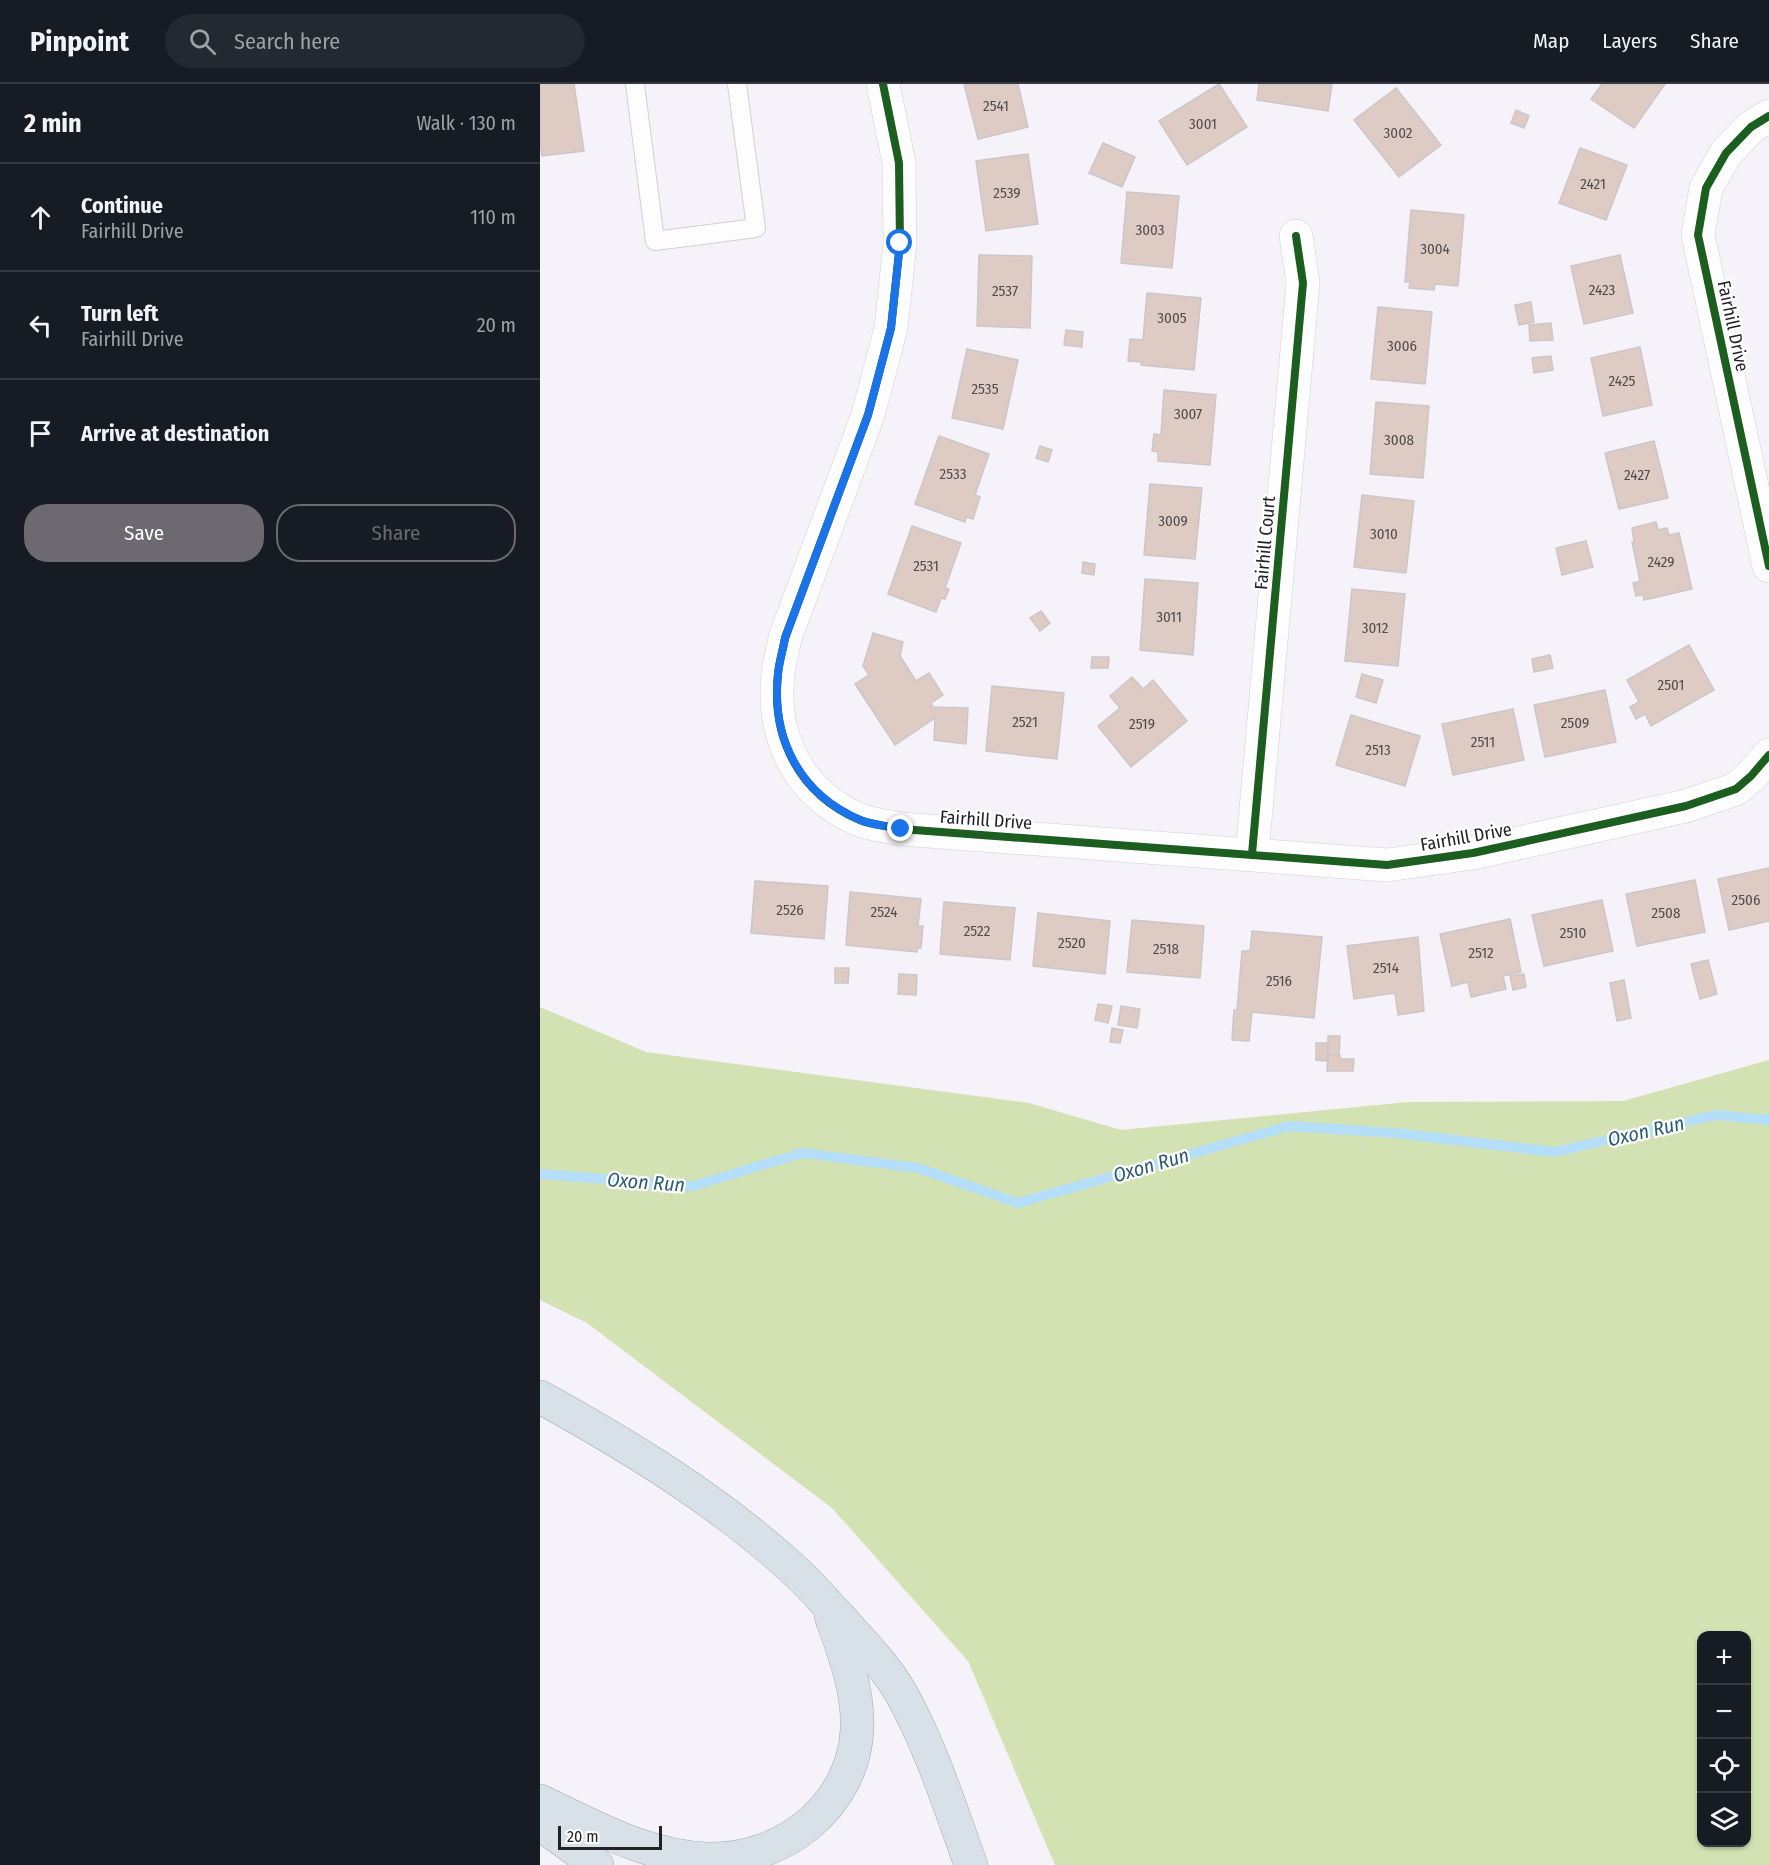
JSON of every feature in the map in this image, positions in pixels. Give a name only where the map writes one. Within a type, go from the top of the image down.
[{"type":"highway","points":[[540,1397],[614,1439],[718,1510],[796,1571],[864,1644],[900,1692],[930,1754],[971,1865]]},
{"type":"highway","points":[[540,1801],[614,1836],[646,1848],[678,1856],[707,1859],[731,1858],[780,1844],[801,1831],[828,1805],[846,1775],[854,1753],[857,1731],[852,1680],[826,1603]]},
{"type":"highway","points":[[540,1824],[597,1865]]},
{"type":"street","name":"Fairhill Drive","points":[[883,84],[899,163],[900,243],[891,328],[868,415],[785,638],[778,675],[778,705],[783,734],[791,758],[805,780],[831,804],[862,821],[901,829],[1387,865],[1473,853],[1686,806],[1736,789],[1769,755]]},
{"type":"street","name":"Fairhill Drive","points":[[1768,558],[1698,235],[1706,188],[1726,153],[1751,127],[1769,116]]},
{"type":"street","name":"Fairhill Court","points":[[1252,854],[1303,284],[1296,236]]},
{"type":"lane","points":[[635,84],[655,241],[756,228],[737,84]]},
{"type":"green space","points":[[540,1007],[646,1052],[1029,1103],[1121,1130],[1408,1102],[1623,1101],[1769,1060],[1769,1865],[1055,1865],[968,1661],[832,1508],[587,1323],[540,1300]]},
{"type":"building","points":[[540,84],[574,84],[584,151],[542,156]]},
{"type":"building","points":[[964,84],[1018,84],[1028,127],[978,139]]},
{"type":"building","points":[[1219,84],[1247,127],[1187,165],[1159,121]]},
{"type":"building","points":[[1259,84],[1332,84],[1328,111],[1257,100]]},
{"type":"building","points":[[1602,84],[1665,84],[1634,128],[1591,99]]},
{"type":"building","points":[[1396,88],[1441,145],[1399,177],[1354,120]]},
{"type":"building","points":[[1516,110],[1529,116],[1524,128],[1511,123]]},
{"type":"building","points":[[1103,143],[1135,157],[1122,187],[1089,173]]},
{"type":"building","points":[[1580,148],[1627,165],[1606,220],[1559,203]]},
{"type":"building","points":[[1028,154],[1038,224],[986,231],[976,161]]},
{"type":"building","points":[[1127,192],[1179,196],[1172,268],[1121,263]]},
{"type":"building","points":[[1411,210],[1464,215],[1458,286],[1435,284],[1434,290],[1409,288],[1410,282],[1405,282]]},
{"type":"building","points":[[979,255],[1032,256],[1030,328],[977,326]]},
{"type":"building","points":[[1620,255],[1633,313],[1584,324],[1571,266]]},
{"type":"building","points":[[1147,293],[1201,298],[1194,370],[1141,365],[1142,362],[1128,361],[1130,339],[1143,340]]},
{"type":"building","points":[[1531,302],[1534,322],[1519,325],[1515,305]]},
{"type":"building","points":[[1378,307],[1432,312],[1425,384],[1371,379]]},
{"type":"building","points":[[1551,323],[1553,340],[1530,341],[1529,325]]},
{"type":"building","points":[[1066,330],[1083,332],[1082,347],[1064,345]]},
{"type":"building","points":[[1640,347],[1652,405],[1603,416],[1591,358]]},
{"type":"building","points":[[967,349],[1018,360],[1003,429],[952,418]]},
{"type":"building","points":[[1551,356],[1553,370],[1534,373],[1532,358]]},
{"type":"building","points":[[1164,390],[1216,395],[1210,465],[1158,461],[1158,452],[1152,451],[1154,434],[1161,435]]},
{"type":"building","points":[[1376,402],[1429,406],[1423,478],[1370,474]]},
{"type":"building","points":[[939,436],[989,454],[975,495],[980,497],[973,519],[966,517],[965,522],[915,504]]},
{"type":"building","points":[[1654,441],[1668,498],[1619,509],[1605,453]]},
{"type":"building","points":[[1040,446],[1052,450],[1048,462],[1036,458]]},
{"type":"building","points":[[1150,484],[1202,488],[1195,559],[1144,555]]},
{"type":"building","points":[[1362,495],[1414,501],[1406,573],[1354,567]]},
{"type":"building","points":[[1656,522],[1658,530],[1667,528],[1669,535],[1679,533],[1692,589],[1644,600],[1643,595],[1636,596],[1633,583],[1640,581],[1632,542],[1634,542],[1632,528]]},
{"type":"building","points":[[912,526],[961,543],[945,588],[949,589],[945,599],[941,598],[936,612],[888,594]]},
{"type":"building","points":[[1586,541],[1593,567],[1562,575],[1556,548]]},
{"type":"building","points":[[1083,562],[1095,564],[1094,575],[1082,573]]},
{"type":"building","points":[[1145,579],[1198,583],[1193,655],[1140,650]]},
{"type":"building","points":[[1352,589],[1405,594],[1398,666],[1345,661]]},
{"type":"building","points":[[1041,611],[1050,623],[1040,631],[1030,618]]},
{"type":"building","points":[[873,633],[903,642],[900,656],[916,681],[929,673],[943,695],[931,703],[933,707],[968,708],[966,744],[934,740],[935,718],[895,745],[855,684],[869,675],[863,666]]},
{"type":"building","points":[[1689,645],[1714,690],[1651,726],[1645,714],[1636,719],[1630,707],[1639,702],[1627,680]]},
{"type":"building","points":[[1550,655],[1553,668],[1534,672],[1532,659]]},
{"type":"building","points":[[1092,657],[1109,657],[1108,668],[1091,668]]},
{"type":"building","points":[[1362,674],[1383,680],[1376,703],[1356,697]]},
{"type":"building","points":[[1132,677],[1143,689],[1153,680],[1187,721],[1131,767],[1098,726],[1120,708],[1110,696]]},
{"type":"building","points":[[992,686],[1064,693],[1057,759],[986,751]]},
{"type":"building","points":[[1605,690],[1616,742],[1545,757],[1534,705]]},
{"type":"building","points":[[1513,709],[1524,760],[1453,775],[1442,724]]},
{"type":"building","points":[[1351,715],[1420,736],[1405,786],[1336,765]]},
{"type":"building","points":[[1769,868],[1769,921],[1729,930],[1718,879]]},
{"type":"building","points":[[1695,880],[1705,932],[1637,946],[1626,894]]},
{"type":"building","points":[[755,881],[828,886],[824,939],[751,933]]},
{"type":"building","points":[[850,892],[921,899],[918,926],[923,926],[921,948],[917,948],[917,952],[846,945]]},
{"type":"building","points":[[1602,900],[1613,951],[1544,966],[1532,915]]},
{"type":"building","points":[[944,902],[1015,908],[1010,960],[940,954]]},
{"type":"building","points":[[1038,913],[1110,921],[1105,974],[1033,966]]},
{"type":"building","points":[[1510,919],[1521,972],[1503,976],[1506,989],[1471,997],[1468,982],[1452,986],[1440,934]]},
{"type":"building","points":[[1132,920],[1204,926],[1200,978],[1127,972]]},
{"type":"building","points":[[1252,931],[1322,937],[1314,1018],[1252,1012],[1249,1041],[1232,1040],[1242,951],[1250,951]]},
{"type":"building","points":[[1418,937],[1424,1011],[1398,1015],[1395,993],[1354,999],[1347,946]]},
{"type":"building","points":[[1708,960],[1717,994],[1700,999],[1691,964]]},
{"type":"building","points":[[835,968],[849,968],[848,983],[835,983]]},
{"type":"building","points":[[899,974],[917,975],[916,995],[898,994]]},
{"type":"building","points":[[1524,974],[1526,987],[1513,990],[1510,976]]},
{"type":"building","points":[[1624,980],[1631,1018],[1617,1021],[1610,983]]},
{"type":"building","points":[[1098,1004],[1112,1006],[1108,1023],[1095,1020]]},
{"type":"building","points":[[1121,1006],[1140,1009],[1137,1028],[1118,1025]]},
{"type":"building","points":[[1112,1028],[1123,1030],[1120,1043],[1110,1042]]},
{"type":"building","points":[[1328,1036],[1340,1036],[1339,1055],[1328,1055]]},
{"type":"building","points":[[1316,1043],[1328,1043],[1327,1061],[1316,1060]]},
{"type":"building","points":[[1328,1055],[1340,1055],[1340,1059],[1354,1059],[1353,1071],[1327,1071]]},
{"type":"waterway","name":"Oxon Run","points":[[540,1174],[693,1186],[802,1153],[918,1168],[1018,1203],[1289,1126],[1396,1133],[1554,1152],[1716,1115],[1769,1120]]},
{"type":"cycle path","points":[[883,84],[899,163],[900,243],[891,328],[868,415],[785,638],[778,674],[779,721],[785,742],[794,762],[821,796],[860,820],[901,829],[1387,865],[1473,853],[1686,806],[1736,789],[1769,755]]},
{"type":"cycle path","points":[[1769,116],[1751,127],[1726,153],[1706,188],[1698,235],[1769,566]]},
{"type":"cycle path","points":[[1252,854],[1303,283],[1296,236]]},
{"type":"route","points":[[900,243],[891,328],[868,415],[785,638],[778,675],[778,705],[783,734],[791,758],[805,780],[831,804],[862,821],[901,829]]}]
